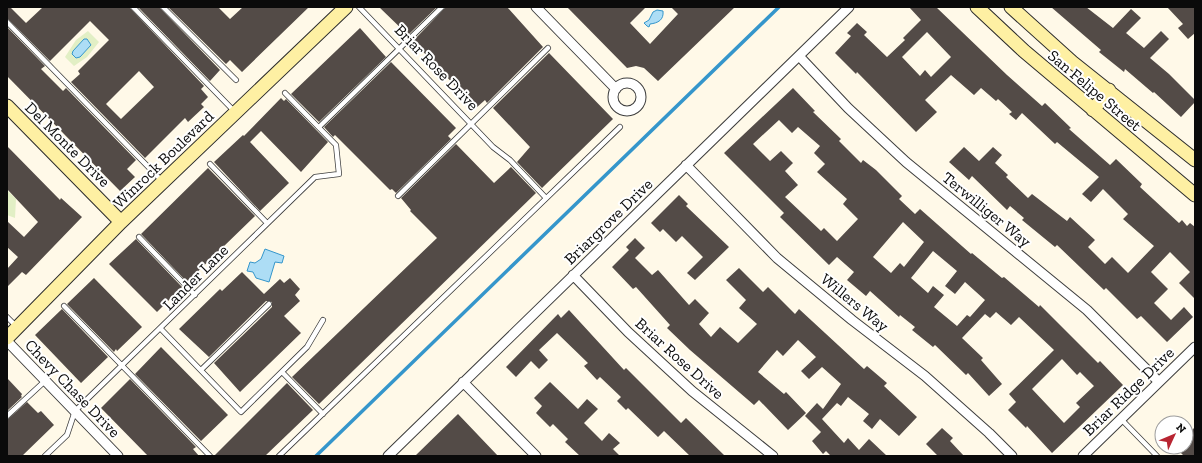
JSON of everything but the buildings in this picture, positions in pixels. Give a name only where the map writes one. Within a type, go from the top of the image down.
[{"type":"street","name":"Winrock Boulevard","points":[[7,340],[121,222],[346,7]]},
{"type":"street","points":[[536,7],[616,89]]},
{"type":"street","name":"Briargrove Drive","points":[[388,456],[849,7]]},
{"type":"street","name":"San Felipe Street","points":[[976,7],[1024,51],[1195,195]]},
{"type":"street","name":"San Felipe Street","points":[[1011,7],[1072,62],[1195,160]]},
{"type":"street","name":"Terwilliger Way","points":[[799,56],[848,108],[906,162],[1087,310],[1159,382]]},
{"type":"street","points":[[1093,110],[1109,90]]},
{"type":"street","name":"Del Monte Drive","points":[[7,106],[121,222]]},
{"type":"street","name":"Willers Way","points":[[686,165],[777,258],[852,320],[925,376],[989,433],[1012,456]]},
{"type":"street","name":"Briar Rose Drive","points":[[574,275],[628,332],[692,391],[773,456]]},
{"type":"street","name":"Chevy Chase Drive","points":[[7,340],[118,456]]},
{"type":"street","name":"Briar Ridge Drive","points":[[1083,456],[1195,347]]},
{"type":"street","points":[[463,382],[536,456]]},
{"type":"lane","points":[[133,7],[236,112]]},
{"type":"lane","points":[[163,7],[236,80]]},
{"type":"lane","name":"Briar Rose Drive","points":[[359,7],[493,147],[510,160],[546,198]]},
{"type":"lane","points":[[285,92],[319,127],[442,7]]},
{"type":"lane","points":[[7,22],[164,182]]},
{"type":"lane","points":[[398,196],[548,48]]},
{"type":"lane","name":"Lander Lane","points":[[75,411],[195,296],[315,177],[339,174],[336,144],[319,127]]},
{"type":"lane","points":[[279,456],[620,127]]},
{"type":"lane","points":[[210,164],[268,223]]},
{"type":"lane","points":[[138,237],[195,296]]},
{"type":"lane","points":[[201,370],[269,304]]},
{"type":"lane","points":[[64,306],[210,456]]},
{"type":"lane","points":[[7,317],[17,328]]},
{"type":"lane","points":[[161,329],[241,412],[307,347],[323,320]]},
{"type":"lane","points":[[282,372],[322,414]]},
{"type":"lane","points":[[7,416],[45,381]]},
{"type":"lane","points":[[45,456],[67,435],[75,411]]},
{"type":"lane","points":[[1121,419],[1157,456]]},
{"type":"green space","points":[[88,31],[99,42],[87,57],[74,66],[65,57],[76,40]]},
{"type":"green space","points":[[7,190],[16,199],[15,218],[7,215]]},
{"type":"water","points":[[657,10],[663,11],[663,17],[658,22],[650,24],[649,27],[647,26],[644,23],[649,20],[653,12]]},
{"type":"water","points":[[84,39],[87,39],[91,45],[80,57],[76,58],[72,54],[73,51]]},
{"type":"water","points":[[265,249],[284,256],[282,263],[275,262],[269,282],[256,278],[253,272],[247,271],[250,262],[255,263],[261,259]]},
{"type":"waterway","points":[[316,456],[779,7]]}]
